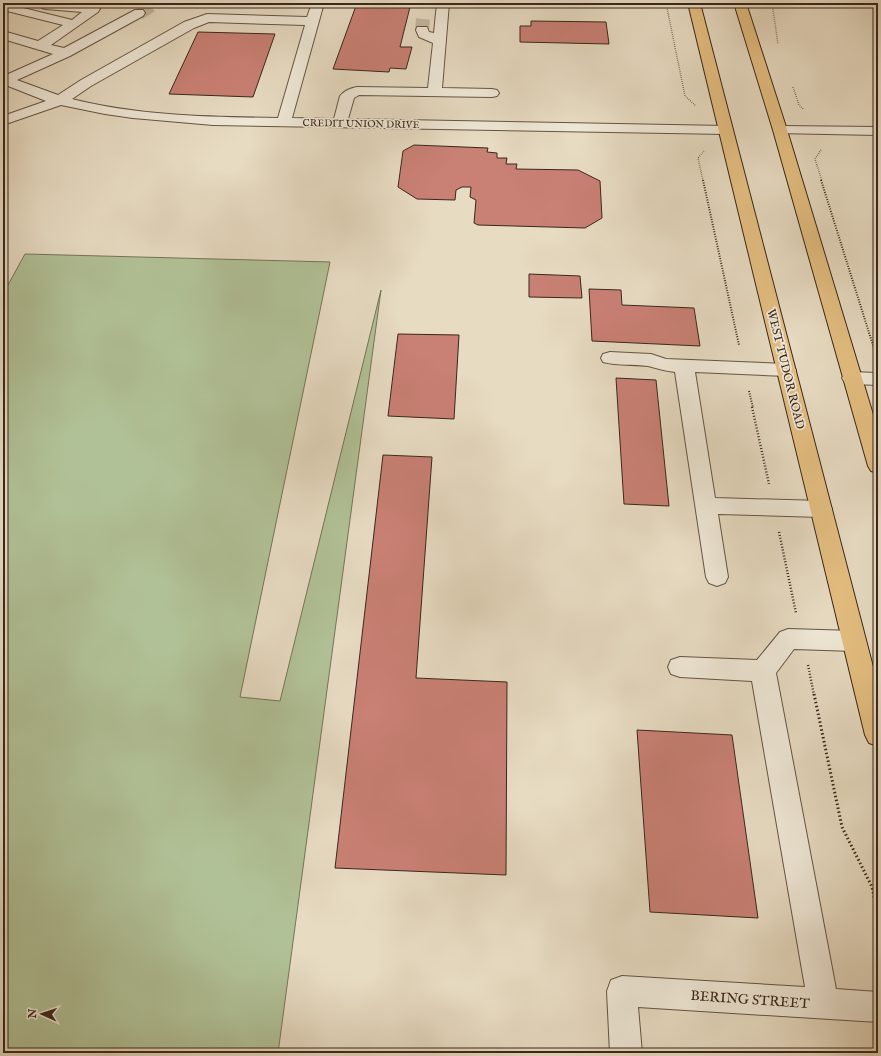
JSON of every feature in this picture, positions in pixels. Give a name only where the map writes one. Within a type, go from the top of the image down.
[{"type":"main road","name":"WEST TUDOR ROAD","points":[[694,3],[878,736]]},
{"type":"main road","points":[[740,3],[780,130],[878,466]]},
{"type":"main road","points":[[756,11],[756,51]]},
{"type":"street","points":[[284,122],[318,3]]},
{"type":"street","points":[[46,5],[99,6]]},
{"type":"street","points":[[3,6],[74,24]]},
{"type":"street","points":[[41,45],[99,6]]},
{"type":"street","points":[[435,92],[440,41],[439,10]]},
{"type":"street","points":[[4,79],[65,53],[139,13]]},
{"type":"street","points":[[3,121],[61,100],[92,79],[209,13],[312,21]]},
{"type":"street","points":[[422,30],[424,34],[440,41]]},
{"type":"street","points":[[3,35],[65,53]]},
{"type":"street","name":"CREDIT UNION DRIVE","points":[[4,79],[13,84],[61,100],[96,108],[160,117],[213,121],[726,130]]},
{"type":"street","points":[[340,123],[347,96],[357,91],[492,93]]},
{"type":"street","points":[[780,130],[878,131]]},
{"type":"street","points":[[610,358],[651,360],[664,365],[786,370]]},
{"type":"street","points":[[684,366],[717,577]]},
{"type":"street","points":[[852,378],[878,379]]},
{"type":"street","points":[[705,506],[821,509]]},
{"type":"street","points":[[823,1003],[763,671],[788,640],[854,641]]},
{"type":"street","points":[[680,668],[763,671]]},
{"type":"street","name":"BERING STREET","points":[[626,1053],[622,991],[878,1006]]},
{"type":"path","points":[[666,3],[685,96],[696,106],[697,111]]},
{"type":"path","points":[[772,3],[779,47]]},
{"type":"path","points":[[792,84],[799,105],[807,111]]},
{"type":"path","points":[[819,146],[821,151],[815,158],[878,360]]},
{"type":"green space","points":[[25,254],[330,262],[240,697],[280,701],[381,290],[278,1053],[3,1053],[3,294]]},
{"type":"building","points":[[357,3],[411,3],[400,47],[412,47],[406,69],[390,68],[389,72],[333,69]]},
{"type":"building","points":[[531,21],[606,22],[609,44],[520,42],[520,26],[531,26]]},
{"type":"building","points":[[198,32],[275,34],[253,97],[169,94]]},
{"type":"building","points":[[414,145],[488,148],[487,152],[497,153],[497,158],[507,158],[506,164],[517,164],[516,169],[578,170],[600,181],[602,218],[585,228],[478,225],[474,223],[476,200],[470,197],[471,187],[462,187],[456,190],[455,200],[417,199],[398,187],[403,151]]},
{"type":"building","points":[[529,274],[580,276],[582,298],[529,297]]},
{"type":"building","points":[[589,289],[621,290],[622,305],[694,308],[700,346],[592,341]]},
{"type":"building","points":[[398,334],[459,335],[454,419],[388,416]]},
{"type":"building","points":[[616,378],[656,380],[669,506],[624,504]]},
{"type":"building","points":[[383,455],[432,457],[416,678],[507,682],[506,875],[335,868]]},
{"type":"building","points":[[637,730],[732,735],[758,918],[650,912]]},
{"type":"tunnel","points":[[139,13],[155,3]]},
{"type":"tunnel","points":[[422,30],[423,19]]}]
